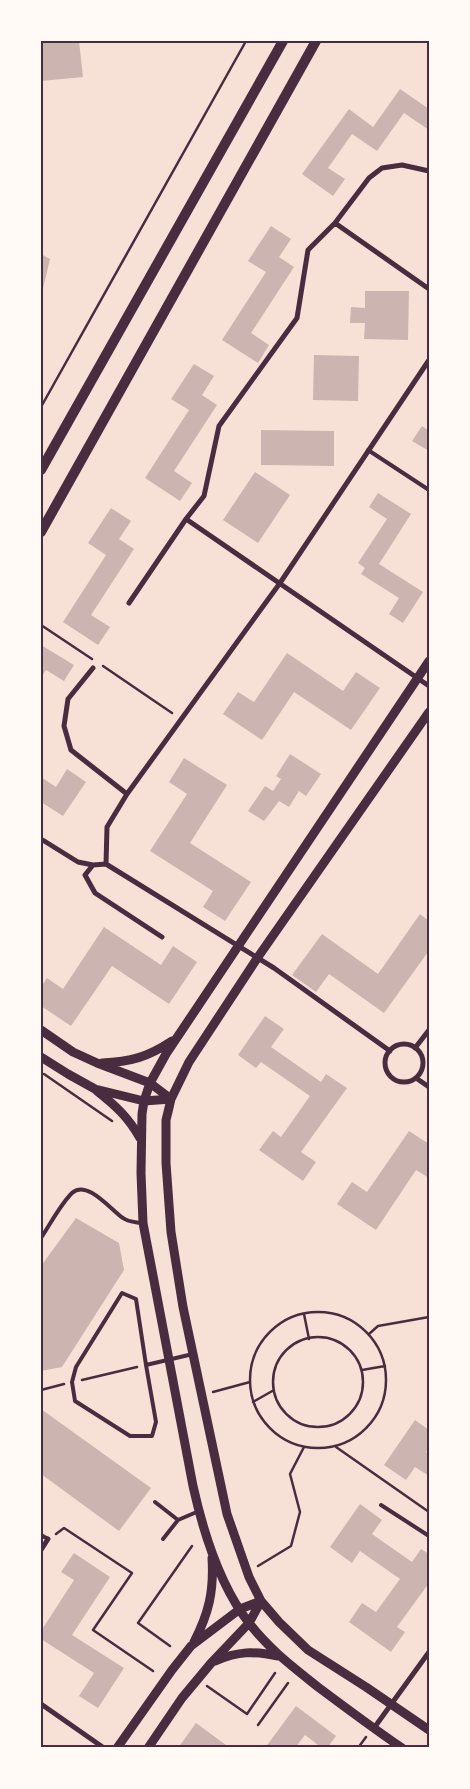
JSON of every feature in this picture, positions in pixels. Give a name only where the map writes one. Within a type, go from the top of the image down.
[{"type":"main road","points":[[41,470],[283,41]]},
{"type":"main road","points":[[41,532],[316,41]]},
{"type":"street","points":[[129,603],[186,519],[204,496],[219,426],[297,318],[308,250],[335,223],[369,178],[382,168],[402,165],[429,171]]},
{"type":"street","points":[[335,223],[429,289]]},
{"type":"street","points":[[106,864],[107,827],[127,794],[280,583],[429,360]]},
{"type":"street","points":[[186,519],[429,686]]},
{"type":"street","points":[[402,1748],[278,1656],[249,1623],[212,1554],[199,1511],[143,1223],[141,1140],[144,1101],[150,1083],[176,1038],[429,661]]},
{"type":"street","points":[[93,668],[68,699],[64,726],[71,750],[127,794]]},
{"type":"street","points":[[429,712],[258,957],[189,1062],[171,1099],[166,1120],[166,1163],[170,1232],[182,1307],[227,1514],[249,1577],[261,1601],[279,1622],[308,1650],[429,1730]]},
{"type":"street","points":[[41,839],[78,862],[93,865],[106,864],[258,957],[390,1051]]},
{"type":"street","points":[[93,865],[85,875],[94,893],[162,938]]},
{"type":"street","points":[[41,1030],[74,1052],[150,1083],[171,1099]]},
{"type":"street","points":[[415,1048],[429,1030]]},
{"type":"street","points":[[97,1063],[125,1062],[143,1057],[160,1049],[176,1038]]},
{"type":"street","points":[[403,1044],[415,1048],[422,1057],[423,1063],[420,1074],[406,1082],[400,1082],[393,1078],[386,1067],[386,1057],[390,1051],[396,1046],[403,1044]]},
{"type":"street","points":[[41,1057],[95,1089],[123,1113],[131,1122],[141,1140]]},
{"type":"street","points":[[416,1078],[429,1087]]},
{"type":"street","points":[[95,1089],[144,1101],[171,1099]]},
{"type":"street","points":[[41,1550],[48,1539]]},
{"type":"street","points":[[117,1748],[191,1646],[203,1625],[210,1604],[213,1574],[212,1554]]},
{"type":"street","points":[[191,1646],[240,1609],[261,1601]]},
{"type":"street","points":[[148,1748],[182,1698],[212,1662],[249,1623],[261,1601]]},
{"type":"street","points":[[212,1662],[230,1655],[255,1652],[278,1656]]},
{"type":"street","points":[[374,1729],[390,1704],[429,1652]]},
{"type":"street","points":[[41,1704],[104,1748]]},
{"type":"lane","points":[[368,450],[429,490]]},
{"type":"lane","points":[[41,1238],[73,1192],[83,1189],[92,1193],[124,1219],[143,1223]]},
{"type":"lane","points":[[122,1294],[136,1299],[146,1365],[156,1422],[152,1436],[130,1436],[75,1401],[72,1382],[76,1367],[122,1294]]},
{"type":"lane","points":[[146,1365],[193,1354]]},
{"type":"lane","points":[[155,1502],[178,1520]]},
{"type":"lane","points":[[381,1505],[429,1536]]},
{"type":"lane","points":[[163,1539],[178,1520],[199,1511]]},
{"type":"lane","points":[[41,1535],[48,1539]]},
{"type":"path","points":[[41,407],[246,41]]},
{"type":"path","points":[[41,625],[172,713]]},
{"type":"path","points":[[41,1072],[113,1122]]},
{"type":"path","points":[[322,1312],[339,1315],[355,1323],[369,1334],[379,1349],[386,1366],[387,1383],[384,1401],[377,1416],[366,1430],[351,1440],[335,1447],[320,1449],[304,1447],[282,1438],[264,1422],[253,1402],[250,1382],[252,1364],[259,1346],[271,1331],[286,1320],[304,1314],[322,1312]]},
{"type":"path","points":[[304,1314],[309,1339]]},
{"type":"path","points":[[369,1334],[378,1326],[429,1317]]},
{"type":"path","points":[[318,1337],[333,1340],[346,1347],[356,1357],[362,1370],[364,1384],[355,1410],[344,1419],[332,1425],[318,1428],[304,1425],[283,1411],[277,1401],[274,1390],[274,1374],[279,1360],[289,1348],[302,1340],[318,1337]]},
{"type":"path","points":[[41,1390],[146,1365]]},
{"type":"path","points":[[362,1370],[386,1366]]},
{"type":"path","points":[[211,1392],[250,1382]]},
{"type":"path","points":[[253,1402],[274,1390]]},
{"type":"path","points":[[254,1568],[291,1546],[300,1512],[290,1474],[304,1447]]},
{"type":"path","points":[[335,1447],[429,1512]]},
{"type":"path","points":[[48,1539],[64,1528],[132,1573],[93,1630],[153,1671]]},
{"type":"path","points":[[170,1646],[138,1623],[192,1546]]},
{"type":"path","points":[[207,1686],[247,1714],[275,1673]]},
{"type":"path","points":[[258,1725],[288,1683]]},
{"type":"building","points":[[41,41],[79,41],[83,77],[41,81]]},
{"type":"building","points":[[400,89],[429,109],[429,130],[404,113],[377,151],[352,134],[328,168],[345,179],[333,196],[302,174],[349,109],[373,127]]},
{"type":"building","points":[[271,226],[291,239],[279,257],[294,267],[251,333],[269,345],[258,363],[222,340],[266,272],[248,261]]},
{"type":"building","points":[[41,254],[50,259],[42,293],[41,293]]},
{"type":"building","points":[[365,291],[409,291],[408,340],[364,339],[365,323],[350,323],[351,307],[365,308]]},
{"type":"building","points":[[314,355],[359,356],[358,401],[313,400]]},
{"type":"building","points":[[194,364],[214,376],[202,395],[217,405],[174,471],[192,483],[180,501],[145,478],[189,410],[171,399]]},
{"type":"building","points":[[422,426],[429,431],[429,451],[412,441]]},
{"type":"building","points":[[261,430],[334,431],[334,466],[261,465]]},
{"type":"building","points":[[255,472],[290,495],[258,543],[223,520]]},
{"type":"building","points":[[378,493],[411,514],[379,564],[423,592],[403,623],[389,614],[399,598],[361,574],[365,568],[358,563],[387,519],[369,507]]},
{"type":"building","points":[[111,508],[131,521],[119,539],[134,549],[91,615],[110,627],[98,645],[63,622],[106,555],[88,543]]},
{"type":"building","points":[[41,645],[74,665],[64,681],[46,670],[41,678]]},
{"type":"building","points":[[287,653],[343,691],[356,672],[380,688],[351,730],[294,692],[262,740],[223,714],[238,692],[254,702]]},
{"type":"building","points":[[290,754],[321,774],[306,796],[299,791],[289,807],[279,801],[264,821],[248,811],[265,786],[273,791],[281,779],[276,776]]},
{"type":"building","points":[[184,758],[227,785],[190,843],[251,882],[225,921],[203,907],[213,891],[150,851],[187,794],[169,782]]},
{"type":"building","points":[[67,769],[86,782],[63,816],[41,802],[41,777],[56,787]]},
{"type":"building","points":[[420,914],[429,921],[429,953],[384,1013],[329,974],[316,992],[292,975],[322,934],[378,974]]},
{"type":"building","points":[[104,927],[161,965],[173,946],[197,962],[169,1004],[112,966],[71,1026],[41,1006],[41,987],[47,978],[63,989]]},
{"type":"building","points":[[265,1016],[284,1029],[271,1047],[321,1082],[326,1074],[347,1088],[301,1152],[316,1162],[303,1181],[259,1150],[273,1131],[281,1137],[310,1096],[261,1062],[256,1068],[238,1055]]},
{"type":"building","points":[[409,1131],[429,1144],[429,1178],[416,1170],[376,1230],[337,1204],[352,1182],[367,1192]]},
{"type":"building","points":[[76,1218],[119,1243],[124,1270],[62,1367],[41,1371],[41,1266]]},
{"type":"building","points":[[41,1409],[151,1488],[119,1531],[41,1474]]},
{"type":"building","points":[[415,1420],[429,1430],[429,1447],[426,1452],[429,1454],[429,1476],[415,1467],[406,1480],[384,1465]]},
{"type":"building","points":[[360,1504],[382,1520],[372,1534],[412,1562],[421,1549],[429,1554],[429,1583],[397,1627],[405,1632],[391,1652],[349,1622],[362,1603],[376,1612],[400,1579],[360,1551],[352,1563],[330,1547]]},
{"type":"building","points":[[74,1553],[110,1577],[72,1635],[124,1668],[98,1708],[79,1696],[94,1673],[41,1639],[41,1631],[74,1580],[61,1572]]},
{"type":"building","points":[[296,1706],[336,1736],[327,1748],[322,1748],[305,1735],[295,1748],[265,1748]]},
{"type":"building","points":[[196,1723],[230,1748],[178,1748]]}]
